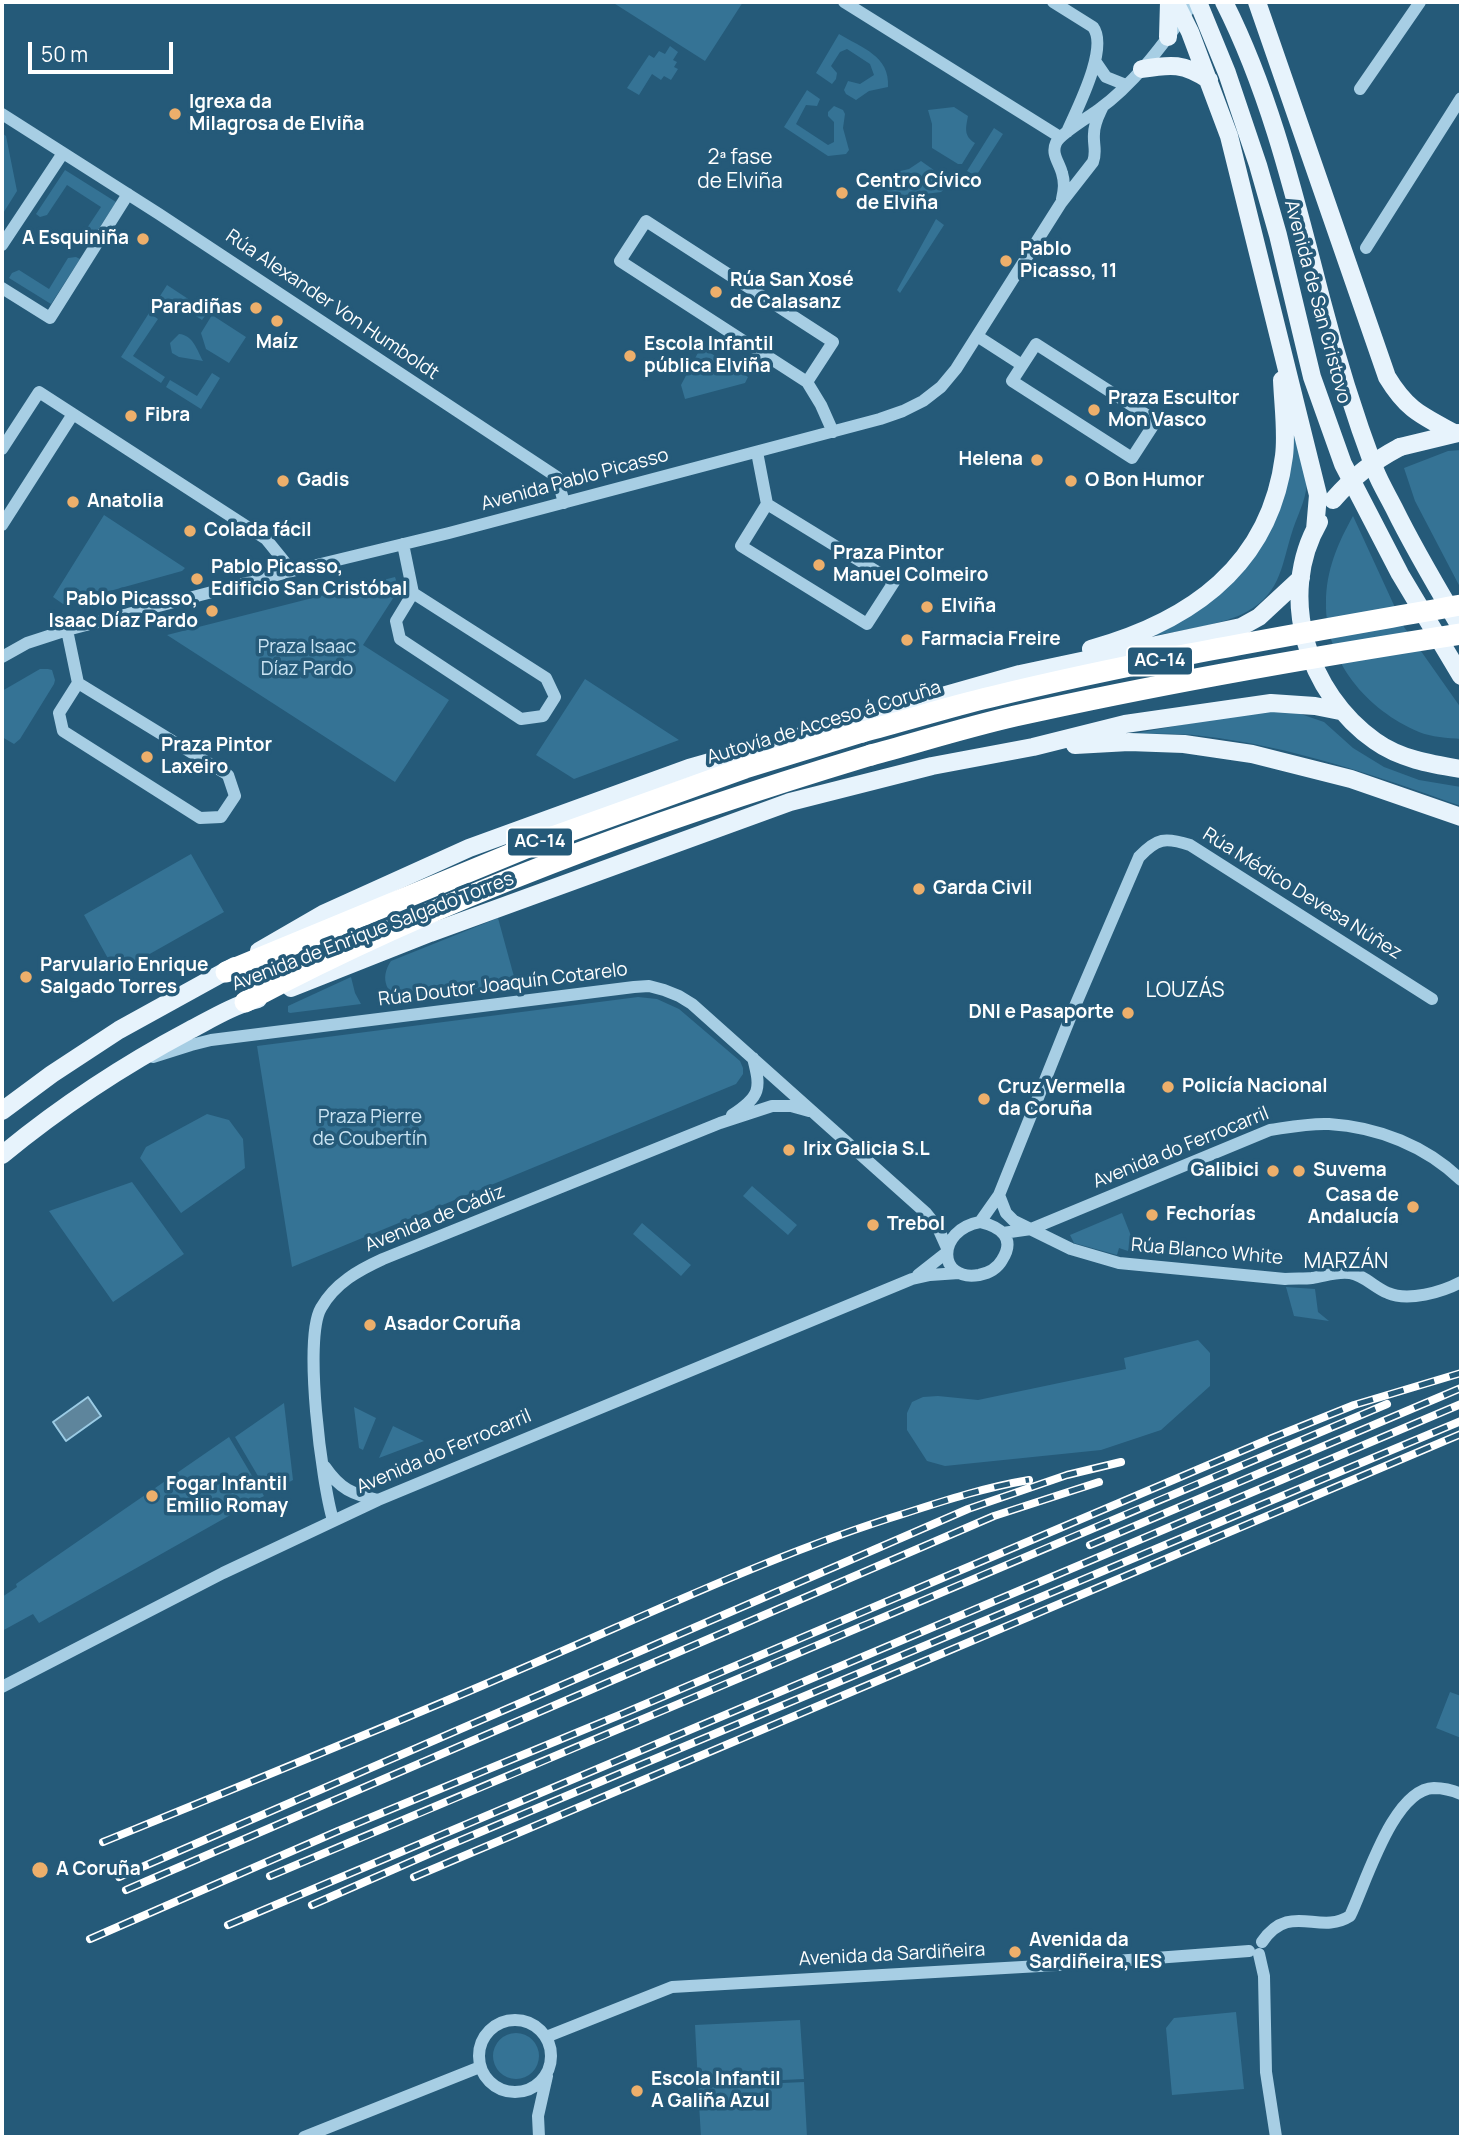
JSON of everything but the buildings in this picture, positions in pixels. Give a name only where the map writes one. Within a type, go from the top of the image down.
[{"type":"highway","name":"Autovía de Acceso á Coruña","points":[[226,972],[550,838],[745,768],[862,732],[990,697],[1099,673],[1461,606]]},
{"type":"highway","name":"AC-14","points":[[245,1002],[410,921],[489,888],[743,794],[871,755],[1013,717],[1140,690],[1461,634]]},
{"type":"main road","points":[[1168,37],[1169,2]]},
{"type":"main road","name":"Avenida de San Cristovo","points":[[1224,2],[1255,70],[1298,206],[1322,301],[1376,473],[1461,628]]},
{"type":"main road","points":[[1257,2],[1387,377],[1400,398],[1418,414],[1458,433]]},
{"type":"main road","points":[[1188,6],[1209,80],[1229,136],[1280,338],[1318,495],[1315,530]]},
{"type":"main road","name":"Avenida de San Cristovo","points":[[1188,6],[1227,73],[1278,235],[1312,377],[1343,464],[1400,575],[1461,676]]},
{"type":"main road","points":[[1142,69],[1180,65],[1209,80]]},
{"type":"main road","points":[[1020,674],[1142,632],[1179,614],[1212,592],[1242,561],[1268,516],[1279,482],[1284,454],[1280,338]]},
{"type":"main road","points":[[1458,433],[1400,447],[1352,478],[1333,500],[1315,530],[1306,553],[1301,578],[1301,625],[1314,671],[1340,711],[1376,742],[1419,762],[1461,769]]},
{"type":"main road","name":"Avenida de Enrique Salgado Torres","points":[[2,1111],[119,1030],[226,972],[323,914],[469,848],[689,768],[1020,674],[1241,627],[1259,617],[1301,578]]},
{"type":"main road","name":"Avenida de Enrique Salgado Torres","points":[[2,1155],[132,1063],[245,1002],[275,994],[430,933],[790,802],[932,766],[1033,747],[1125,724],[1271,703],[1340,711]]},
{"type":"main road","name":"Avenida de Enrique Salgado Torres","points":[[1033,747],[1129,742],[1184,744],[1252,754],[1351,779],[1461,817]]},
{"type":"street","points":[[844,2],[1066,133],[1084,132],[1094,142]]},
{"type":"street","points":[[1053,2],[1093,27],[1098,40],[1096,61],[1066,133]]},
{"type":"street","points":[[1360,89],[1420,2]]},
{"type":"street","points":[[1061,203],[1064,189],[1054,148],[1066,133],[1103,106],[1142,69],[1168,37],[1188,6]]},
{"type":"street","points":[[1096,61],[1106,78],[1126,85]]},
{"type":"street","points":[[1366,248],[1461,98]]},
{"type":"street","points":[[1059,165],[1070,171],[1088,167],[1095,156],[1096,120],[1103,106]]},
{"type":"street","name":"Rúa Alexander Von Humboldt","points":[[2,114],[557,477],[564,503]]},
{"type":"street","points":[[2,245],[63,153]]},
{"type":"street","name":"Avenida Pablo Picasso","points":[[2,656],[27,643],[67,630],[564,503],[904,411],[923,401],[948,378],[1061,203],[1088,167]]},
{"type":"street","points":[[2,288],[50,318],[128,194]]},
{"type":"street","points":[[807,382],[833,342],[646,221],[620,261],[807,382],[833,432]]},
{"type":"street","points":[[977,336],[1022,365]]},
{"type":"street","points":[[1036,344],[1156,421],[1132,458],[1012,382],[1022,365],[1036,344]]},
{"type":"street","points":[[2,449],[39,392],[266,539],[292,572]]},
{"type":"street","points":[[2,525],[73,414]]},
{"type":"street","points":[[757,452],[767,504],[741,546],[867,624],[894,582],[767,504]]},
{"type":"street","points":[[403,544],[413,593],[396,621],[400,639],[521,719],[542,716],[555,697],[546,678],[413,593]]},
{"type":"street","points":[[67,630],[78,683],[59,713],[63,730],[200,818],[221,817],[235,796],[228,775],[78,683]]},
{"type":"street","name":"Rúa Médico Devesa Núñez","points":[[980,1223],[999,1195],[1072,1013],[1139,857],[1158,841],[1172,839],[1190,845],[1432,999]]},
{"type":"street","name":"Rúa Doutor Joaquín Cotarelo","points":[[132,1063],[211,1041],[649,986],[679,996],[692,1004],[753,1057],[926,1213],[939,1228],[947,1251]]},
{"type":"street","name":"Avenida de Cádiz","points":[[720,1123],[751,1100],[757,1090],[759,1080],[753,1057]]},
{"type":"street","name":"Avenida de Cádiz","points":[[333,1520],[323,1464],[313,1340],[315,1321],[321,1307],[339,1286],[383,1259],[720,1123],[772,1107],[791,1106],[814,1112]]},
{"type":"street","name":"Avenida do Ferrocarril","points":[[1001,1231],[1031,1229],[1270,1130],[1297,1126],[1327,1124],[1390,1136],[1437,1160],[1461,1180]]},
{"type":"street","points":[[999,1195],[1006,1213],[1014,1221],[1031,1229]]},
{"type":"street","name":"Rúa Médico Devesa Núñez","points":[[999,1195],[1001,1231]]},
{"type":"street","points":[[980,1223],[1001,1231],[1007,1244],[1006,1253],[995,1269],[986,1273],[969,1276],[959,1273],[950,1263],[947,1251],[955,1234],[971,1224],[980,1223]]},
{"type":"street","name":"Avenida do Ferrocarril","points":[[1006,1253],[1031,1229]]},
{"type":"street","name":"Rúa Blanco White","points":[[1031,1229],[1071,1250],[1119,1263],[1285,1279],[1350,1273],[1390,1294],[1405,1297],[1461,1282]]},
{"type":"street","name":"Avenida do Ferrocarril","points":[[912,1279],[947,1251]]},
{"type":"street","name":"Avenida do Ferrocarril","points":[[2,1687],[223,1573],[378,1500],[912,1279],[959,1273]]},
{"type":"street","points":[[323,1464],[344,1489],[378,1500]]},
{"type":"street","points":[[1276,2137],[1266,2072],[1264,1976],[1256,1949],[1269,1931],[1287,1921],[1332,1922],[1350,1916],[1379,1849],[1404,1804],[1413,1796],[1433,1787],[1461,1794]]},
{"type":"street","name":"Avenida da Sardiñeira","points":[[546,2037],[672,1987],[1075,1964],[1256,1949]]},
{"type":"street","points":[[538,2137],[538,2116],[552,2060],[546,2037],[528,2022],[517,2020],[495,2026],[481,2044],[480,2067],[495,2087],[506,2092],[519,2093],[531,2089],[541,2082],[548,2072]]},
{"type":"street","points":[[304,2137],[480,2067]]},
{"type":"street","points":[[519,2093],[538,2116]]},
{"type":"green space","points":[[612,2],[743,2],[705,61]]},
{"type":"green space","points":[[839,34],[879,60],[887,76],[888,87],[869,91],[856,100],[846,94],[844,90],[848,81],[860,84],[874,75],[870,64],[847,49],[840,52],[831,66],[837,73],[832,84],[816,73]]},
{"type":"green space","points":[[670,46],[678,52],[673,60],[677,62],[674,67],[678,69],[671,80],[664,76],[661,80],[652,74],[639,95],[627,88],[649,55],[654,58],[659,51],[665,54]]},
{"type":"green space","points":[[807,90],[820,99],[817,106],[806,105],[796,124],[828,145],[834,142],[834,122],[828,112],[834,106],[843,110],[843,128],[849,150],[846,154],[828,156],[784,127]]},
{"type":"green space","points":[[954,107],[968,116],[967,134],[975,143],[962,164],[932,148],[932,124],[928,110]]},
{"type":"green space","points":[[994,128],[1003,134],[976,176],[967,171]]},
{"type":"green space","points":[[2,133],[6,136],[17,191],[2,215]]},
{"type":"green space","points":[[921,161],[948,180],[949,185],[941,192],[917,195],[908,208],[890,195],[886,186],[888,174],[909,169]]},
{"type":"green space","points":[[65,170],[116,202],[87,247],[81,237],[101,207],[67,185],[47,215],[40,217],[36,214]]},
{"type":"green space","points":[[936,219],[944,225],[900,293],[897,290]]},
{"type":"green space","points":[[68,258],[80,259],[51,304],[9,278],[19,270],[49,289]]},
{"type":"green space","points":[[167,285],[208,312],[202,320],[170,299],[161,312],[153,307]]},
{"type":"green space","points":[[149,313],[158,319],[133,356],[165,377],[161,383],[121,357]]},
{"type":"green space","points":[[212,315],[246,337],[229,363],[206,349],[201,333]]},
{"type":"green space","points":[[179,334],[191,340],[203,361],[179,357],[172,353],[170,343]]},
{"type":"green space","points":[[701,347],[748,377],[745,383],[685,399],[681,385]]},
{"type":"green space","points":[[212,373],[220,378],[201,409],[166,387],[170,380],[197,396]]},
{"type":"green space","points":[[1297,429],[1306,465],[1306,490],[1279,575],[1268,595],[1238,616],[1148,637],[1236,573],[1292,431]]},
{"type":"green space","points":[[1461,450],[1461,589],[1415,501],[1404,468],[1448,451]]},
{"type":"green space","points":[[104,515],[185,568],[63,604],[53,597]]},
{"type":"green space","points":[[1353,516],[1404,627],[1461,708],[1461,739],[1424,734],[1400,723],[1366,697],[1341,664],[1333,645],[1326,603],[1328,579],[1334,557]]},
{"type":"green space","name":"Praza Isaac Díaz Pardo","points":[[395,577],[399,589],[363,645],[449,700],[395,782],[167,635]]},
{"type":"green space","points":[[40,669],[52,670],[54,684],[20,739],[14,744],[2,737],[2,691]]},
{"type":"green space","points":[[585,679],[679,740],[574,779],[536,755]]},
{"type":"green space","points":[[1286,709],[1324,722],[1353,748],[1384,767],[1419,780],[1461,787],[1461,806],[1366,773],[1268,747],[1193,735],[1132,734]]},
{"type":"green space","points":[[191,854],[224,912],[116,973],[84,915]]},
{"type":"green space","points":[[498,918],[516,984],[408,998],[394,995],[390,991],[385,980],[391,961]]},
{"type":"green space","points":[[351,977],[361,1004],[288,1012],[288,1006]]},
{"type":"green space","name":"Praza Pierre de Coubertín","points":[[638,997],[657,999],[679,1009],[740,1061],[743,1074],[736,1084],[292,1267],[257,1046]]},
{"type":"green space","points":[[207,1114],[229,1120],[243,1139],[245,1168],[181,1213],[140,1158],[146,1147]]},
{"type":"green space","points":[[132,1182],[184,1254],[113,1302],[49,1211]]},
{"type":"green space","points":[[752,1186],[797,1225],[788,1235],[743,1196]]},
{"type":"green space","points":[[1122,1213],[1133,1241],[1128,1251],[1119,1248],[1117,1255],[1074,1243],[1070,1235]]},
{"type":"green space","points":[[642,1223],[691,1265],[681,1276],[633,1234]]},
{"type":"green space","points":[[1286,1287],[1315,1289],[1318,1312],[1329,1321],[1294,1316]]},
{"type":"green space","points":[[1198,1340],[1210,1353],[1210,1386],[1161,1430],[1101,1450],[945,1466],[927,1461],[907,1430],[907,1413],[912,1402],[923,1397],[978,1400],[1126,1369],[1124,1358]]},
{"type":"green space","points":[[284,1403],[293,1480],[268,1493],[235,1437]]},
{"type":"green space","points":[[354,1407],[376,1418],[363,1450],[359,1448]]},
{"type":"green space","points":[[393,1426],[424,1441],[379,1458]]},
{"type":"green space","points":[[229,1437],[264,1496],[39,1623],[33,1614],[2,1631],[2,1597],[17,1587],[16,1584]]},
{"type":"green space","points":[[1450,1692],[1461,1696],[1461,1738],[1436,1728]]},
{"type":"green space","points":[[1236,2012],[1244,2089],[1172,2095],[1166,2028],[1174,2018]]},
{"type":"green space","points":[[800,2020],[804,2079],[698,2084],[695,2025]]},
{"type":"green space","points":[[516,2033],[532,2040],[539,2056],[532,2072],[516,2079],[500,2072],[493,2056],[500,2040]]},
{"type":"green space","points":[[804,2082],[807,2137],[701,2137],[698,2087]]},
{"type":"shaded area","points":[[88,1397],[101,1416],[66,1441],[53,1422]]},
{"type":"railway","points":[[90,1939],[338,1831],[622,1714],[1272,1438],[1354,1405],[1461,1373]]},
{"type":"railway","points":[[1090,1545],[1461,1388]]},
{"type":"railway","points":[[270,1876],[1387,1404]]},
{"type":"railway","points":[[228,1925],[1461,1404]]},
{"type":"railway","points":[[312,1905],[1461,1421]]},
{"type":"railway","points":[[414,1877],[1461,1434]]},
{"type":"railway","points":[[119,1877],[968,1509],[1067,1475],[1121,1462]]},
{"type":"railway","points":[[103,1842],[394,1723],[777,1559],[936,1503],[1029,1480]]},
{"type":"railway","points":[[126,1890],[994,1516],[1099,1482]]},
{"type":"place","name":"Igrexa da Milagrosa de Elviña","points":[[175,114]]},
{"type":"place","name":"Centro Cívico de Elviña","points":[[842,193]]},
{"type":"place","name":"A Esquiniña","points":[[143,239]]},
{"type":"place","name":"Pablo Picasso, 11","points":[[1006,261]]},
{"type":"place","name":"Rúa San Xosé de Calasanz","points":[[716,292]]},
{"type":"place","name":"Paradiñas","points":[[256,308]]},
{"type":"place","name":"Maíz","points":[[277,321]]},
{"type":"place","name":"Escola Infantil pública Elviña","points":[[630,356]]},
{"type":"place","name":"Praza Escultor Mon Vasco","points":[[1094,410]]},
{"type":"place","name":"Fibra","points":[[131,416]]},
{"type":"place","name":"Helena","points":[[1037,460]]},
{"type":"place","name":"Gadis","points":[[283,481]]},
{"type":"place","name":"O Bon Humor","points":[[1071,481]]},
{"type":"place","name":"Anatolia","points":[[73,502]]},
{"type":"place","name":"Colada fácil","points":[[190,531]]},
{"type":"place","name":"Praza Pintor Manuel Colmeiro","points":[[819,565]]},
{"type":"place","name":"Pablo Picasso, Edificio San Cristóbal","points":[[197,579]]},
{"type":"place","name":"Elviña","points":[[927,607]]},
{"type":"place","name":"Pablo Picasso, Isaac Díaz Pardo","points":[[212,611]]},
{"type":"place","name":"Farmacia Freire","points":[[907,640]]},
{"type":"place","name":"Praza Pintor Laxeiro","points":[[147,757]]},
{"type":"place","name":"Garda Civil","points":[[919,889]]},
{"type":"place","name":"Parvulario Enrique Salgado Torres","points":[[26,977]]},
{"type":"place","name":"DNI e Pasaporte","points":[[1128,1013]]},
{"type":"place","name":"Policía Nacional","points":[[1168,1087]]},
{"type":"place","name":"Cruz Vermella da Coruña","points":[[984,1099]]},
{"type":"place","name":"Irix Galicia S.L","points":[[789,1150]]},
{"type":"place","name":"Galibici","points":[[1273,1171]]},
{"type":"place","name":"Suvema","points":[[1299,1171]]},
{"type":"place","name":"Casa de Andalucía","points":[[1413,1207]]},
{"type":"place","name":"Fechorías","points":[[1152,1215]]},
{"type":"place","name":"Trebol","points":[[873,1225]]},
{"type":"place","name":"Asador Coruña","points":[[370,1325]]},
{"type":"place","name":"Fogar Infantil Emilio Romay","points":[[152,1496]]},
{"type":"place","name":"A Coruña","points":[[40,1870]]},
{"type":"place","name":"Avenida da Sardiñeira, IES","points":[[1015,1952]]},
{"type":"place","name":"Escola Infantil A Galiña Azul","points":[[637,2091]]},
{"type":"district","name":"2ª fase de Elviña","points":[[740,170]]},
{"type":"district","name":"LOUZÁS","points":[[1185,991]]},
{"type":"district","name":"MARZÁN","points":[[1346,1262]]}]
